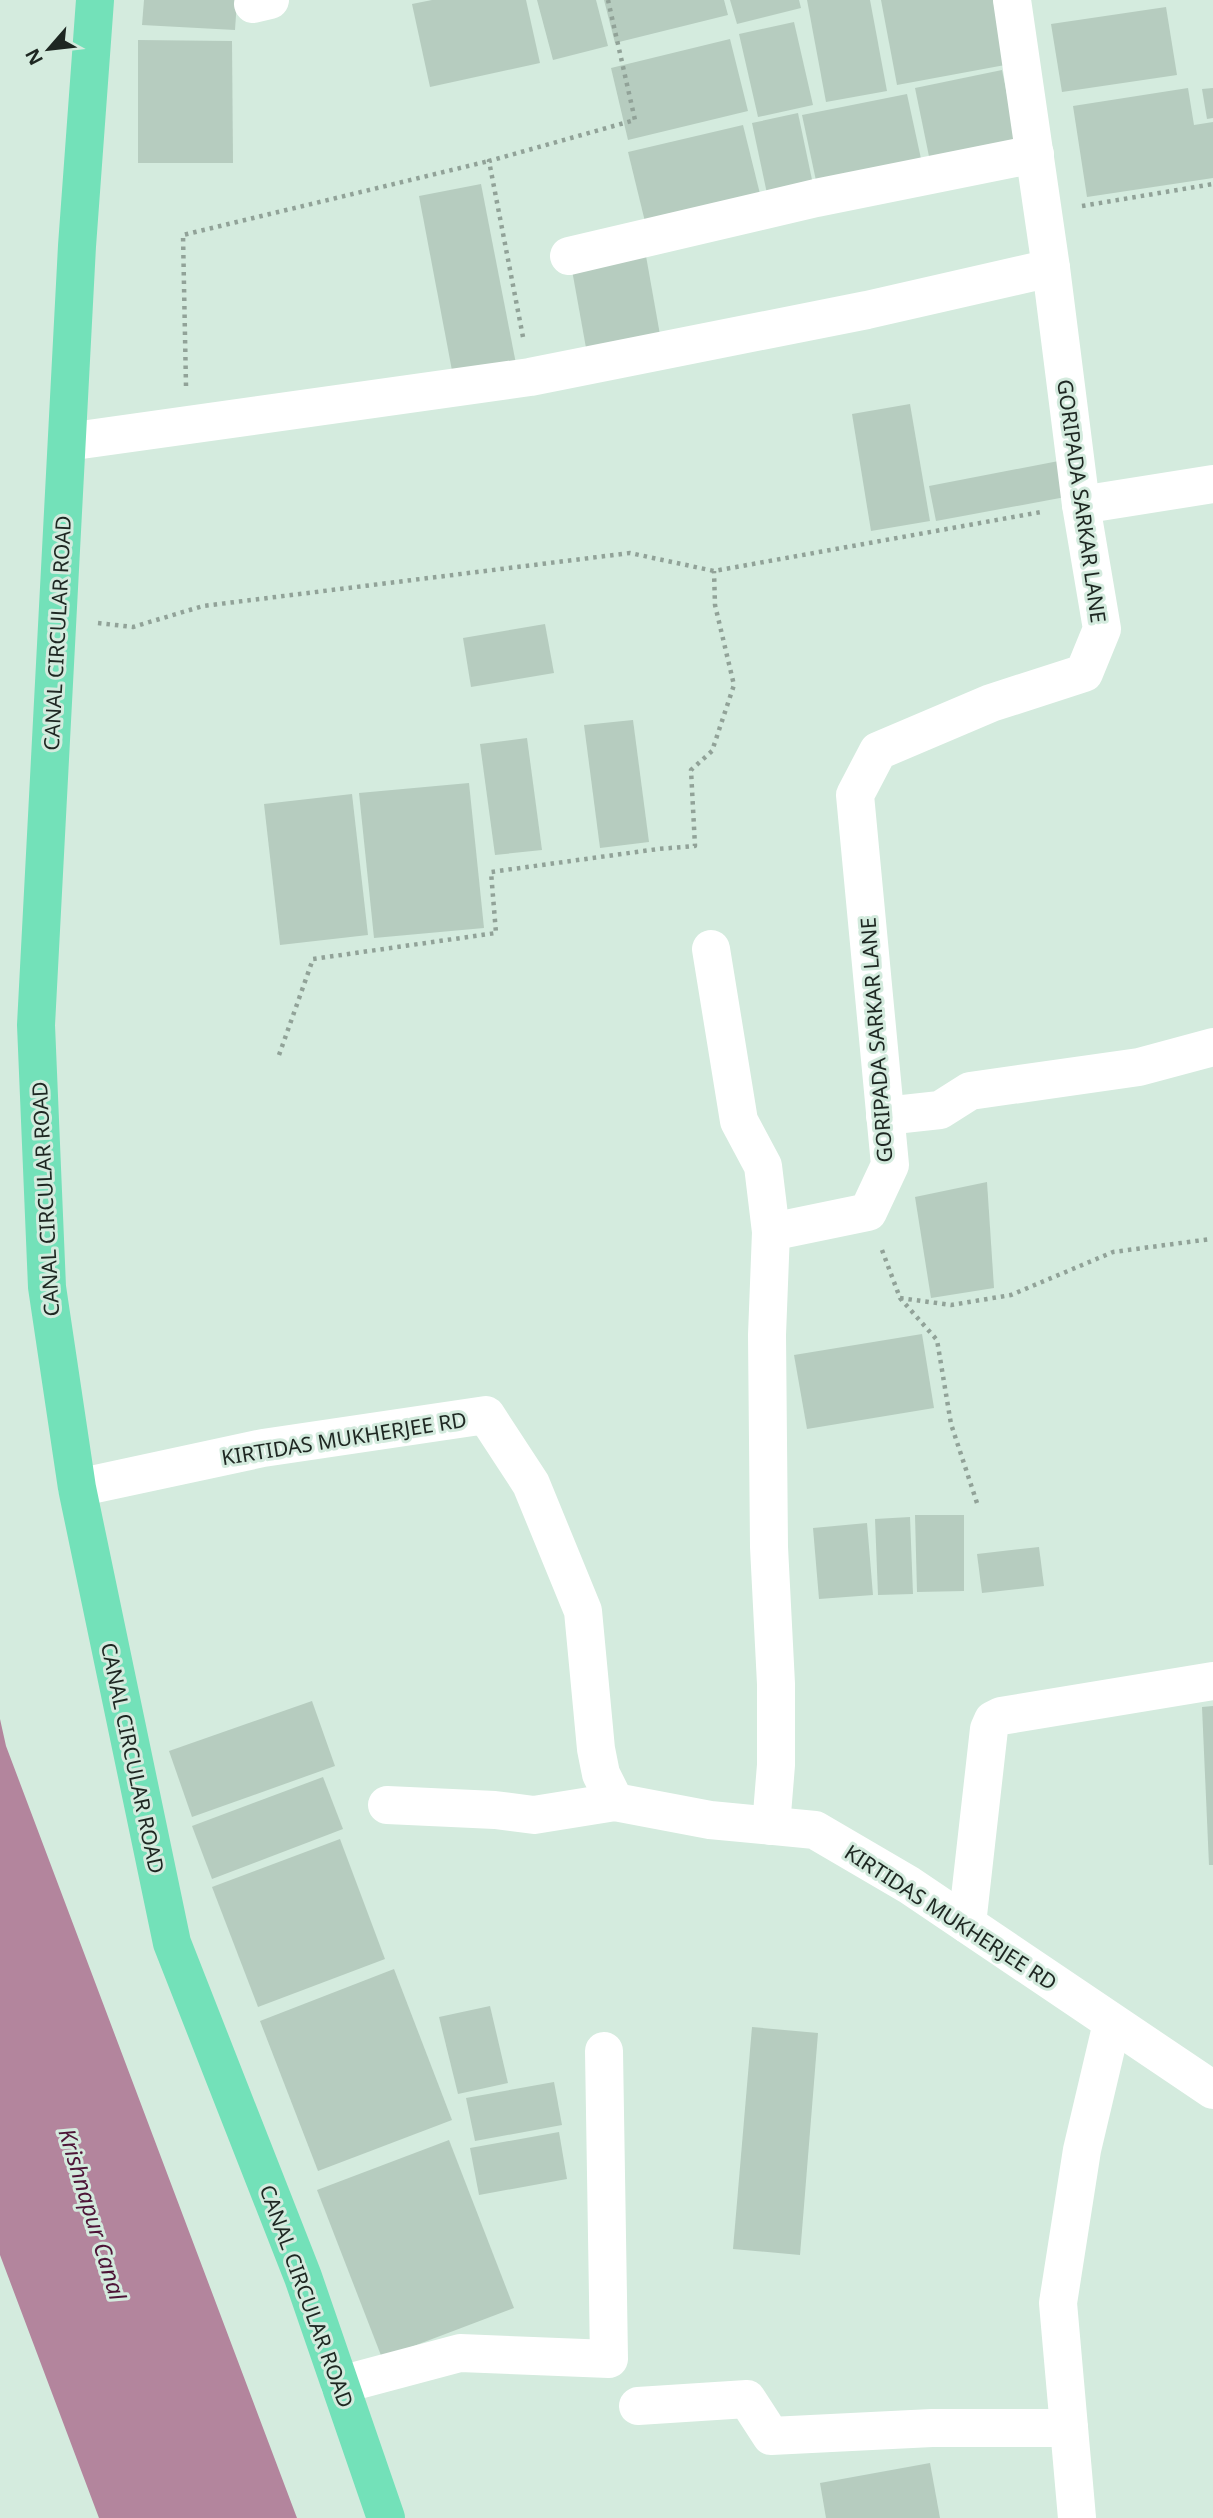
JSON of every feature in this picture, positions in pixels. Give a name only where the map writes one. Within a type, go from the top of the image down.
[{"type":"main road","name":"CANAL CIRCULAR ROAD","points":[[95,0],[77,246],[36,1025],[47,1287],[77,1488],[172,1943],[303,2277],[386,2518]]},
{"type":"street","name":"GORIPADA SARKAR LANE","points":[[868,1212],[890,1165],[855,795],[878,751],[991,703],[1084,673],[1102,629],[1081,505],[1051,268],[1012,0]]},
{"type":"street","points":[[569,256],[816,198],[1035,154]]},
{"type":"street","points":[[67,442],[530,377],[867,310],[1051,268]]},
{"type":"street","points":[[1081,505],[1213,484]]},
{"type":"street","points":[[710,949],[739,1121],[763,1166],[771,1232],[767,1335],[769,1521],[776,1684],[776,1765],[771,1826]]},
{"type":"street","points":[[885,1116],[940,1110],[970,1091],[1139,1067],[1213,1047]]},
{"type":"street","points":[[771,1232],[868,1212]]},
{"type":"street","name":"KIRTIDAS MUKHERJEE RD","points":[[77,1488],[264,1448],[486,1415],[531,1484],[583,1611],[596,1749],[601,1774],[615,1802],[710,1820],[815,1830],[909,1885],[1213,2090]]},
{"type":"street","points":[[967,1924],[989,1729],[993,1720],[1001,1716],[1213,1681]]},
{"type":"street","points":[[387,1805],[495,1810],[534,1815],[615,1802]]},
{"type":"street","points":[[1077,2518],[1058,2303],[1082,2150],[1112,2023]]},
{"type":"street","points":[[340,2385],[460,2353],[609,2359],[604,2051]]},
{"type":"street","points":[[638,2406],[747,2399],[771,2436],[932,2428],[1069,2428]]},
{"type":"path","points":[[186,425],[183,235],[489,161],[635,120],[608,0]]},
{"type":"path","points":[[489,161],[530,377]]},
{"type":"path","points":[[1043,212],[1213,184]]},
{"type":"path","points":[[59,618],[133,627],[203,606],[630,553],[714,571],[1081,505]]},
{"type":"path","points":[[279,1055],[313,959],[496,933],[491,873],[695,846],[691,770],[712,751],[734,685],[715,605],[714,571]]},
{"type":"path","points":[[868,1212],[900,1298],[937,1340],[951,1424],[977,1503]]},
{"type":"path","points":[[900,1298],[951,1305],[1011,1295],[1113,1252],[1211,1239]]},
{"type":"water","name":"Krishnapur Canal","points":[[0,1719],[6,1746],[297,2518],[99,2518],[0,2255]]},
{"type":"building","points":[[144,0],[237,0],[235,30],[142,25]]},
{"type":"building","points":[[432,0],[526,0],[540,63],[430,87],[412,4]]},
{"type":"building","points":[[537,0],[596,0],[608,46],[553,60]]},
{"type":"building","points":[[604,0],[724,0],[728,15],[615,43]]},
{"type":"building","points":[[730,0],[799,0],[801,8],[737,24]]},
{"type":"building","points":[[807,0],[870,0],[887,91],[826,102]]},
{"type":"building","points":[[881,0],[993,0],[1005,65],[897,85]]},
{"type":"building","points":[[1166,7],[1177,75],[1062,92],[1051,24]]},
{"type":"building","points":[[794,22],[813,105],[758,117],[739,34]]},
{"type":"building","points":[[730,39],[748,111],[628,140],[611,68]]},
{"type":"building","points":[[138,40],[232,41],[233,163],[138,163]]},
{"type":"building","points":[[1002,70],[1019,153],[932,171],[915,88]]},
{"type":"building","points":[[1188,88],[1194,125],[1213,122],[1213,178],[1087,197],[1073,106]]},
{"type":"building","points":[[1213,88],[1213,118],[1207,119],[1202,89]]},
{"type":"building","points":[[907,94],[923,168],[818,190],[802,115]]},
{"type":"building","points":[[798,113],[815,194],[769,203],[752,123]]},
{"type":"building","points":[[743,125],[763,206],[648,234],[628,152]]},
{"type":"building","points":[[481,184],[517,369],[454,381],[419,196]]},
{"type":"building","points":[[646,256],[662,346],[588,359],[572,270]]},
{"type":"building","points":[[910,404],[930,521],[871,531],[852,414]]},
{"type":"building","points":[[1069,459],[1076,495],[936,521],[929,486]]},
{"type":"building","points":[[545,624],[554,673],[471,687],[463,638]]},
{"type":"building","points":[[633,720],[649,842],[600,848],[584,725]]},
{"type":"building","points":[[527,738],[542,850],[495,855],[480,744]]},
{"type":"building","points":[[469,783],[484,928],[374,938],[359,793]]},
{"type":"building","points":[[352,794],[368,935],[280,945],[264,804]]},
{"type":"building","points":[[987,1182],[994,1288],[931,1298],[915,1197]]},
{"type":"building","points":[[922,1334],[934,1408],[807,1429],[794,1355]]},
{"type":"building","points":[[915,1515],[964,1515],[964,1591],[917,1592]]},
{"type":"building","points":[[910,1517],[913,1594],[878,1595],[875,1519]]},
{"type":"building","points":[[867,1523],[873,1595],[819,1599],[813,1528]]},
{"type":"building","points":[[1039,1547],[1044,1586],[982,1593],[977,1554]]},
{"type":"building","points":[[312,1701],[335,1766],[192,1817],[169,1751]]},
{"type":"building","points":[[1213,1706],[1213,1865],[1209,1865],[1202,1707]]},
{"type":"building","points":[[323,1777],[343,1829],[212,1879],[192,1826]]},
{"type":"building","points":[[340,1839],[385,1959],[258,2007],[212,1887]]},
{"type":"building","points":[[394,1969],[452,2120],[318,2171],[260,2021]]},
{"type":"building","points":[[490,2006],[508,2083],[458,2094],[439,2017]]},
{"type":"building","points":[[752,2027],[818,2033],[800,2255],[733,2249]]},
{"type":"building","points":[[554,2082],[562,2125],[475,2141],[466,2098]]},
{"type":"building","points":[[559,2132],[567,2179],[479,2195],[470,2148]]},
{"type":"building","points":[[449,2140],[514,2308],[382,2358],[317,2190]]},
{"type":"building","points":[[930,2463],[940,2518],[826,2518],[820,2483]]}]
